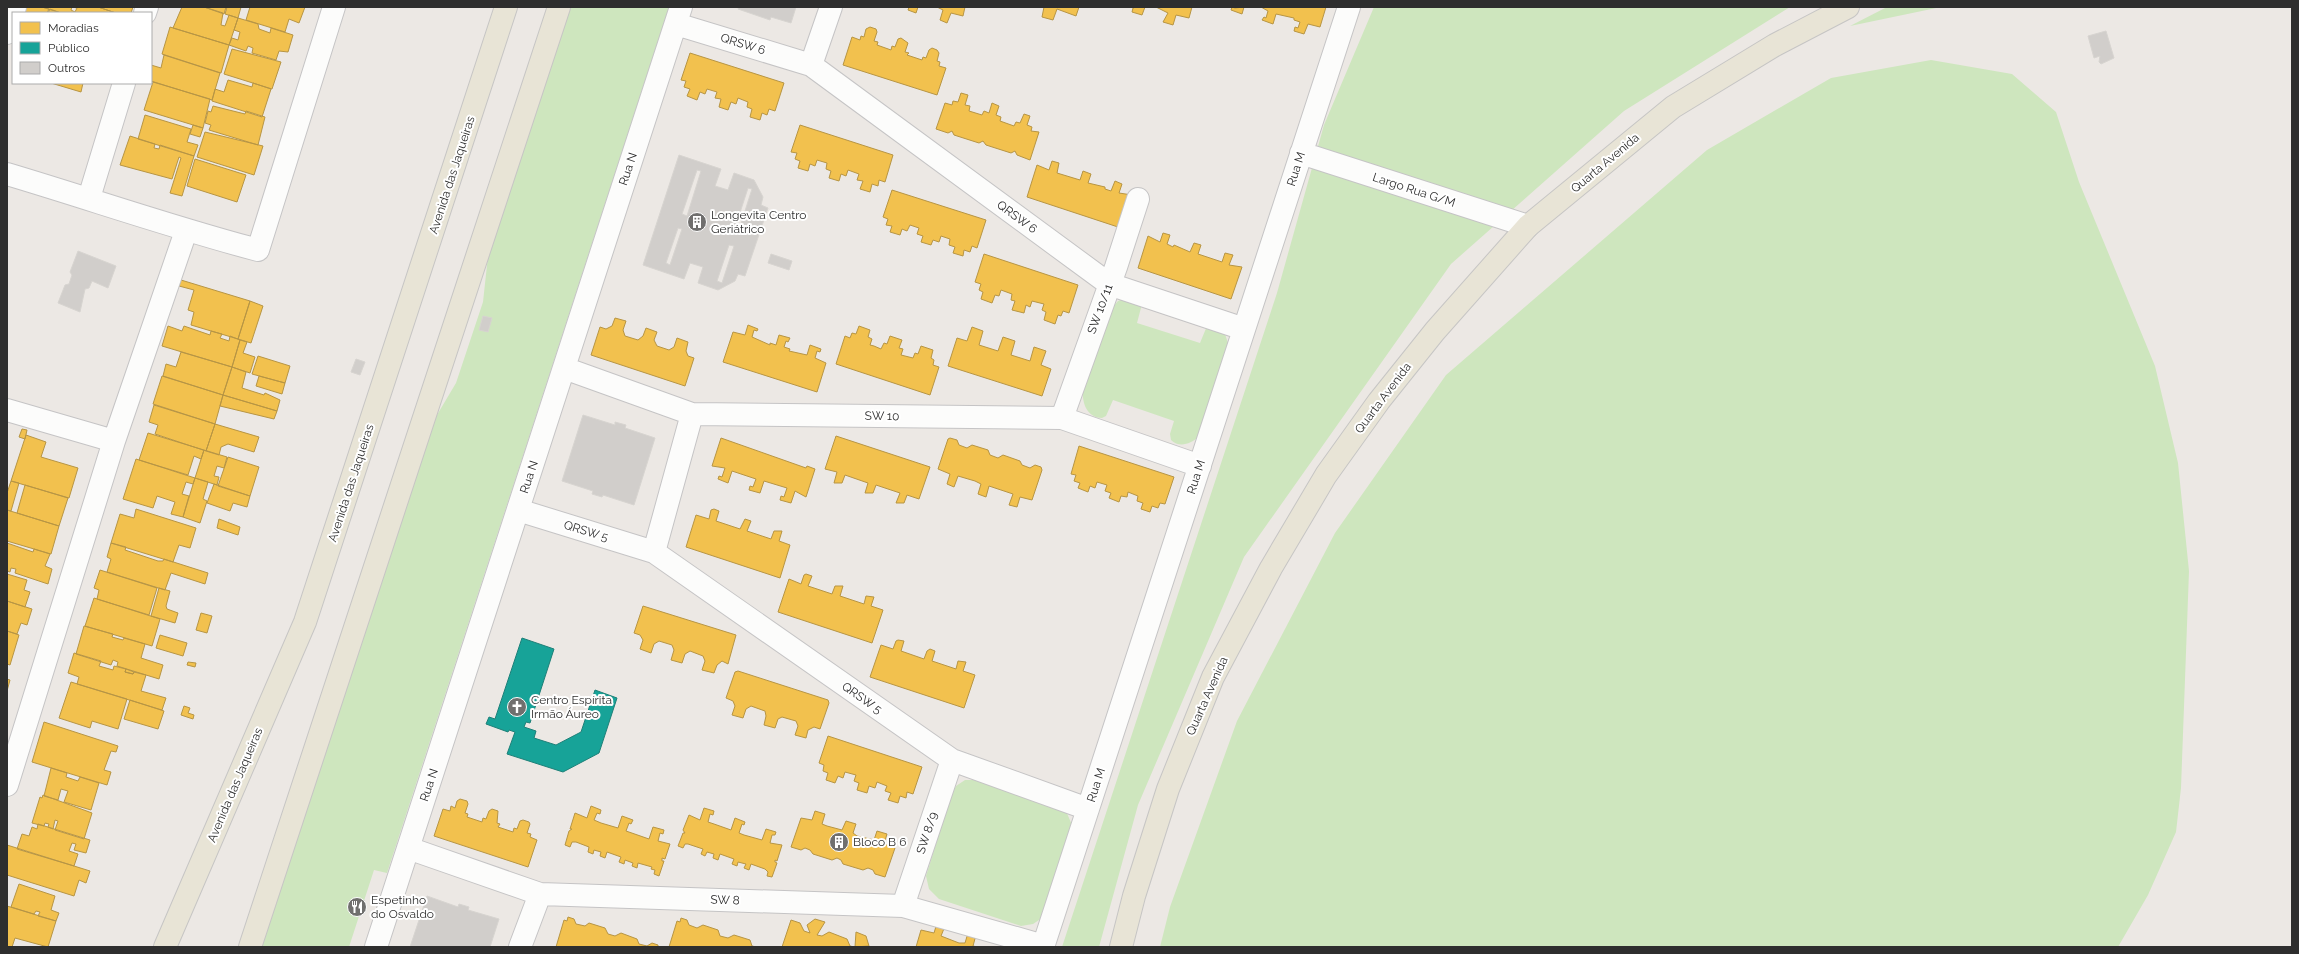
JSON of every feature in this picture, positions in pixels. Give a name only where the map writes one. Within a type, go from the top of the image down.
[{"type":"main road","name":"Avenida das Jaqueiras","points":[[165,947],[305,622],[506,7]]},
{"type":"main road","points":[[250,947],[559,7]]},
{"type":"main road","name":"Quarta Avenida","points":[[1121,947],[1134,896],[1164,803],[1213,677],[1271,568],[1326,475],[1379,401],[1435,331],[1528,226],[1673,106],[1774,45],[1848,7]]},
{"type":"street","points":[[7,174],[89,198],[186,231],[258,250],[334,7]]},
{"type":"street","points":[[811,65],[831,7]]},
{"type":"street","name":"Rua M","points":[[1044,946],[1349,7]]},
{"type":"street","name":"QRSW 6","points":[[678,15],[811,65],[1109,284],[1244,329]]},
{"type":"street","name":"Rua N","points":[[376,947],[678,15]]},
{"type":"street","points":[[7,33],[12,17]]},
{"type":"street","points":[[89,198],[124,84]]},
{"type":"street","name":"Largo Rua G/M","points":[[1301,154],[1528,226]]},
{"type":"street","name":"SW 10/11","points":[[1062,418],[1116,267],[1138,199]]},
{"type":"street","points":[[7,785],[114,441],[186,231]]},
{"type":"street","name":"SW 10","points":[[564,368],[692,414],[1062,418],[1200,466]]},
{"type":"street","points":[[7,410],[114,441]]},
{"type":"street","points":[[654,552],[692,414]]},
{"type":"street","name":"QRSW 5","points":[[518,510],[654,552],[952,760],[1088,809]]},
{"type":"street","name":"SW 8/9","points":[[903,906],[952,760]]},
{"type":"street","name":"SW 8","points":[[408,848],[540,894],[903,906],[1044,946]]},
{"type":"street","points":[[520,947],[540,894]]},
{"type":"green space","points":[[568,7],[669,7],[387,873],[374,870],[349,947],[262,947],[434,420],[456,383],[483,302],[488,256]]},
{"type":"green space","points":[[1374,7],[1790,7],[1624,111],[1451,264],[1244,557],[1138,805],[1099,947],[1062,947],[1277,293],[1324,125]]},
{"type":"green space","points":[[1887,7],[1941,7],[1850,26]]},
{"type":"green space","points":[[1931,60],[2012,74],[2056,112],[2079,182],[2155,366],[2178,463],[2189,571],[2181,788],[2176,832],[2148,895],[2118,947],[1160,947],[1170,907],[1237,721],[1335,533],[1446,375],[1707,150],[1831,78]]},
{"type":"green space","points":[[1126,298],[1142,304],[1137,323],[1200,343],[1207,326],[1225,334],[1228,343],[1198,437],[1192,442],[1178,444],[1171,440],[1170,434],[1174,421],[1113,400],[1106,416],[1102,418],[1093,416],[1085,406],[1083,392],[1110,310],[1118,301]]},
{"type":"green space","points":[[965,780],[976,780],[1066,811],[1072,825],[1042,918],[1033,924],[1021,926],[939,899],[929,889],[926,876],[951,796],[956,786]]},
{"type":"building: Moradias","points":[[26,7],[42,7],[49,9],[48,12],[24,12]]},
{"type":"building: Moradias","points":[[42,7],[72,7],[71,10],[75,12],[58,12]]},
{"type":"building: Moradias","points":[[72,7],[98,7],[113,12],[75,12],[77,8]]},
{"type":"building: Moradias","points":[[98,7],[133,7],[131,12],[113,12]]},
{"type":"building: Moradias","points":[[182,7],[204,7],[223,13],[221,25],[225,26],[229,15],[238,18],[229,45],[173,28]]},
{"type":"building: Moradias","points":[[204,7],[226,7],[224,14]]},
{"type":"building: Moradias","points":[[227,7],[241,7],[238,18],[225,14]]},
{"type":"building: Moradias","points":[[250,7],[305,7],[299,23],[289,19],[285,32],[246,20]]},
{"type":"building: Moradias","points":[[909,7],[918,7],[916,13],[908,10]]},
{"type":"building: Moradias","points":[[937,7],[965,7],[963,16],[951,13],[947,23],[940,20],[943,10]]},
{"type":"building: Moradias","points":[[1044,7],[1079,7],[1076,16],[1057,9],[1053,20],[1042,17]]},
{"type":"building: Moradias","points":[[1145,7],[1142,15],[1132,12],[1133,8]]},
{"type":"building: Moradias","points":[[1156,7],[1192,7],[1189,18],[1176,15],[1173,25],[1163,22],[1168,13]]},
{"type":"building: Moradias","points":[[1232,7],[1244,7],[1242,14],[1231,10]]},
{"type":"building: Moradias","points":[[1261,7],[1326,7],[1320,27],[1308,24],[1304,34],[1294,31],[1295,27],[1298,28],[1300,22],[1294,20],[1294,18],[1276,14],[1273,24],[1262,20],[1264,17],[1266,18],[1268,11]]},
{"type":"building: Moradias","points":[[50,9],[58,12],[48,12]]},
{"type":"building: Moradias","points":[[238,18],[258,24],[259,29],[270,33],[271,28],[293,35],[288,52],[279,51],[276,60],[252,53],[253,48],[248,46],[246,51],[229,45],[232,38],[238,40],[240,32],[234,30]]},
{"type":"building: Moradias","points":[[170,27],[229,45],[221,73],[162,54]]},
{"type":"building: Moradias","points":[[870,27],[876,29],[877,32],[874,41],[878,42],[877,45],[891,50],[892,46],[895,47],[898,39],[901,38],[908,43],[905,52],[909,53],[907,55],[922,60],[923,57],[926,58],[929,50],[932,48],[937,50],[939,53],[937,61],[940,62],[939,66],[946,68],[937,95],[843,65],[852,37],[860,40],[861,36],[864,37],[866,29]]},
{"type":"building: Moradias","points":[[232,49],[281,62],[272,89],[224,74]]},
{"type":"building: Moradias","points":[[690,53],[784,83],[775,111],[769,109],[767,115],[762,113],[760,120],[750,117],[752,109],[747,107],[748,102],[738,98],[736,104],[731,102],[728,110],[719,107],[721,99],[715,98],[717,92],[707,89],[705,94],[700,92],[697,100],[687,96],[690,89],[684,87],[686,81],[681,80]]},
{"type":"building: Moradias","points":[[164,55],[220,73],[212,100],[152,81],[152,65],[161,68]]},
{"type":"building: Moradias","points":[[228,80],[252,87],[253,83],[271,89],[262,117],[212,101],[215,89],[224,92]]},
{"type":"building: Moradias","points":[[153,82],[210,99],[203,128],[144,110]]},
{"type":"building: Moradias","points":[[54,84],[83,84],[81,92]]},
{"type":"building: Moradias","points":[[961,93],[968,95],[965,105],[970,106],[969,111],[982,115],[984,111],[989,113],[992,103],[999,106],[996,115],[1001,117],[1000,121],[1014,126],[1016,122],[1020,123],[1024,114],[1030,116],[1027,125],[1032,127],[1031,131],[1039,132],[1030,160],[1017,155],[1015,151],[1011,153],[986,145],[983,141],[979,143],[954,135],[952,131],[948,133],[936,129],[945,103],[952,105],[953,101],[958,102]]},
{"type":"building: Moradias","points":[[213,106],[245,114],[246,111],[265,117],[258,145],[209,130],[211,125],[205,123],[208,111],[211,112]]},
{"type":"building: Moradias","points":[[145,115],[191,129],[187,142],[198,145],[194,156],[138,139]]},
{"type":"building: Moradias","points":[[193,125],[203,128],[200,137],[190,134]]},
{"type":"building: Moradias","points":[[800,125],[893,155],[885,182],[879,180],[878,186],[872,184],[870,192],[860,189],[863,181],[857,180],[859,174],[848,170],[846,176],[841,174],[839,181],[829,178],[831,171],[826,169],[827,163],[817,160],[815,166],[810,164],[808,171],[798,168],[800,161],[795,159],[797,153],[791,152]]},
{"type":"building: Moradias","points":[[205,132],[263,146],[254,175],[197,157]]},
{"type":"building: Moradias","points":[[130,136],[155,144],[154,148],[159,149],[160,145],[194,156],[182,196],[170,193],[181,158],[179,157],[172,179],[120,165]]},
{"type":"building: Moradias","points":[[195,159],[246,175],[237,202],[187,186]]},
{"type":"building: Moradias","points":[[1052,161],[1059,163],[1057,173],[1080,180],[1083,171],[1091,174],[1088,183],[1105,187],[1105,189],[1111,191],[1115,181],[1122,184],[1119,193],[1132,195],[1121,228],[1027,197],[1037,165],[1049,170]]},
{"type":"building: Moradias","points":[[892,190],[986,220],[977,248],[972,246],[970,252],[964,250],[963,256],[953,253],[955,247],[949,245],[950,239],[941,236],[939,242],[933,240],[931,245],[921,242],[923,236],[917,234],[919,228],[910,225],[907,231],[902,229],[900,235],[890,232],[892,226],[886,225],[888,219],[883,217]]},
{"type":"building: Moradias","points":[[1163,233],[1170,235],[1167,244],[1173,247],[1174,245],[1190,252],[1194,243],[1201,245],[1198,254],[1222,262],[1225,253],[1233,255],[1229,265],[1242,267],[1231,299],[1138,268],[1148,236],[1160,242]]},
{"type":"building: Moradias","points":[[984,254],[1078,285],[1069,313],[1063,311],[1061,316],[1058,315],[1055,324],[1044,320],[1046,312],[1042,310],[1044,304],[1032,301],[1030,307],[1026,305],[1024,313],[1012,310],[1015,301],[1011,300],[1012,294],[1001,290],[999,296],[995,295],[992,303],[981,299],[983,292],[979,290],[981,284],[975,282]]},
{"type":"building: Moradias","points":[[181,280],[250,301],[238,339],[191,325],[194,312],[188,310],[194,290],[179,286]]},
{"type":"building: Moradias","points":[[250,301],[263,306],[251,343],[238,339]]},
{"type":"building: Moradias","points":[[615,318],[626,321],[623,330],[625,336],[638,340],[643,336],[646,328],[657,332],[654,340],[657,346],[669,350],[674,347],[677,338],[688,342],[686,351],[688,356],[694,358],[685,386],[591,355],[600,327],[606,329],[612,326]]},
{"type":"building: Moradias","points":[[748,325],[758,329],[757,331],[754,330],[752,337],[770,345],[770,343],[776,345],[779,335],[790,338],[788,342],[786,341],[784,347],[790,349],[789,351],[807,355],[810,345],[821,349],[820,352],[817,351],[815,358],[826,363],[817,392],[723,362],[733,332],[745,335]]},
{"type":"building: Moradias","points":[[168,326],[182,331],[184,326],[210,335],[211,331],[222,334],[220,338],[229,341],[230,336],[240,340],[232,367],[162,346]]},
{"type":"building: Moradias","points":[[859,326],[870,330],[868,337],[872,339],[870,345],[881,349],[884,343],[887,344],[890,336],[902,340],[899,348],[903,349],[901,355],[913,358],[915,353],[918,354],[921,346],[933,350],[931,358],[934,360],[933,365],[939,367],[930,395],[836,364],[845,336],[850,338],[852,333],[856,334]]},
{"type":"building: Moradias","points":[[972,327],[983,331],[979,345],[998,351],[1003,337],[1015,341],[1011,355],[1030,361],[1034,347],[1046,351],[1041,365],[1051,369],[1042,396],[948,366],[957,338],[967,341]]},
{"type":"building: Moradias","points":[[240,340],[247,342],[243,353],[255,357],[250,373],[232,367]]},
{"type":"building: Moradias","points":[[181,352],[232,367],[223,395],[163,376],[166,364],[176,367]]},
{"type":"building: Moradias","points":[[258,356],[290,366],[285,383],[252,374]]},
{"type":"building: Moradias","points":[[232,367],[246,372],[242,388],[264,395],[265,393],[280,400],[277,411],[223,395]]},
{"type":"building: Moradias","points":[[162,376],[223,395],[215,424],[153,404]]},
{"type":"building: Moradias","points":[[259,376],[285,383],[282,394],[256,386]]},
{"type":"building: Moradias","points":[[223,395],[277,411],[274,419],[220,406]]},
{"type":"building: Moradias","points":[[154,405],[215,424],[206,451],[155,434],[158,425],[149,422]]},
{"type":"building: Moradias","points":[[215,424],[259,437],[254,452],[228,444],[221,447],[219,455],[206,451]]},
{"type":"building: Moradias","points":[[22,429],[27,430],[25,439],[19,437]]},
{"type":"building: Moradias","points":[[148,433],[204,450],[201,459],[194,456],[188,475],[139,460]]},
{"type":"building: Moradias","points":[[26,435],[46,442],[41,457],[78,468],[69,498],[11,481]]},
{"type":"building: Moradias","points":[[836,436],[930,467],[919,499],[907,495],[904,503],[896,503],[900,493],[876,485],[873,493],[865,493],[868,483],[845,475],[842,483],[834,483],[837,472],[825,469]]},
{"type":"building: Moradias","points":[[721,438],[806,468],[807,466],[815,469],[806,497],[795,491],[791,503],[780,500],[781,496],[784,497],[787,488],[764,481],[760,493],[749,490],[750,486],[753,487],[756,479],[732,471],[728,483],[718,479],[719,476],[722,477],[725,468],[712,466]]},
{"type":"building: Moradias","points":[[950,438],[957,440],[959,445],[967,448],[972,445],[988,450],[990,455],[998,458],[1003,455],[1020,461],[1022,465],[1030,468],[1035,465],[1041,467],[1042,470],[1032,500],[1020,497],[1017,507],[1009,505],[1013,494],[989,486],[986,497],[978,494],[981,484],[958,476],[954,487],[947,484],[950,474],[938,469],[948,439]]},
{"type":"building: Moradias","points":[[1079,446],[1174,477],[1165,504],[1160,503],[1158,508],[1152,506],[1150,512],[1141,509],[1143,503],[1137,501],[1138,496],[1128,492],[1127,497],[1121,496],[1119,502],[1109,498],[1111,493],[1105,491],[1107,485],[1097,482],[1095,488],[1090,486],[1088,492],[1078,488],[1080,483],[1074,481],[1076,475],[1071,474]]},
{"type":"building: Moradias","points":[[204,450],[227,457],[224,468],[217,466],[214,476],[219,477],[217,485],[195,478]]},
{"type":"building: Moradias","points":[[228,457],[259,467],[250,496],[218,486]]},
{"type":"building: Moradias","points":[[136,459],[195,478],[193,484],[186,482],[182,494],[189,496],[183,517],[171,514],[175,502],[157,496],[153,508],[123,499]]},
{"type":"building: Moradias","points":[[195,478],[208,482],[203,499],[207,501],[200,523],[183,517]]},
{"type":"building: Moradias","points":[[11,481],[19,483],[11,511],[7,510],[7,493]]},
{"type":"building: Moradias","points":[[214,484],[250,496],[247,507],[233,503],[230,511],[207,503]]},
{"type":"building: Moradias","points":[[25,485],[68,498],[59,526],[17,513]]},
{"type":"building: Moradias","points":[[136,509],[196,528],[190,548],[179,545],[173,562],[111,543],[120,514],[134,518]]},
{"type":"building: Moradias","points":[[714,509],[719,511],[716,521],[740,529],[745,519],[751,521],[747,531],[771,539],[774,531],[782,531],[779,541],[790,545],[780,578],[686,547],[696,515],[709,519],[711,510]]},
{"type":"building: Moradias","points":[[7,510],[59,526],[51,554],[7,541]]},
{"type":"building: Moradias","points":[[219,519],[240,527],[238,535],[217,528]]},
{"type":"building: Moradias","points":[[7,543],[33,552],[34,549],[50,554],[45,566],[52,569],[48,584],[15,573],[16,569],[11,568],[10,572],[7,571]]},
{"type":"building: Moradias","points":[[111,543],[126,547],[125,550],[158,561],[163,561],[164,559],[208,573],[205,584],[171,573],[165,590],[107,572],[111,559],[107,557]]},
{"type":"building: Moradias","points":[[100,570],[157,588],[149,615],[97,599],[99,590],[94,588]]},
{"type":"building: Moradias","points":[[7,574],[27,580],[24,590],[30,592],[25,607],[7,601]]},
{"type":"building: Moradias","points":[[806,574],[812,576],[808,586],[832,594],[835,586],[843,586],[840,596],[864,604],[866,596],[874,597],[871,606],[883,610],[872,643],[778,612],[789,579],[801,584],[804,575]]},
{"type":"building: Moradias","points":[[159,588],[170,591],[166,606],[167,609],[178,613],[175,623],[151,616]]},
{"type":"building: Moradias","points":[[94,598],[160,619],[152,646],[85,626]]},
{"type":"building: Moradias","points":[[7,601],[32,609],[27,625],[21,623],[17,634],[7,631]]},
{"type":"building: Moradias","points":[[643,606],[736,635],[728,664],[722,661],[717,665],[714,673],[702,670],[705,661],[703,656],[690,651],[685,654],[682,663],[671,660],[674,650],[672,645],[659,641],[654,644],[651,653],[640,649],[643,640],[640,635],[634,633]]},
{"type":"building: Moradias","points":[[201,613],[212,616],[207,633],[196,630]]},
{"type":"building: Moradias","points":[[84,626],[113,634],[112,637],[123,640],[124,638],[145,644],[141,658],[163,665],[159,679],[117,666],[118,662],[113,660],[111,665],[76,654]]},
{"type":"building: Moradias","points":[[7,631],[19,635],[10,665],[7,664]]},
{"type":"building: Moradias","points":[[160,635],[187,643],[183,656],[156,648]]},
{"type":"building: Moradias","points":[[896,641],[904,641],[901,651],[924,659],[927,651],[930,649],[935,651],[932,661],[956,669],[958,661],[966,662],[963,671],[975,675],[964,708],[870,677],[881,645],[893,649]]},
{"type":"building: Moradias","points":[[74,653],[101,661],[99,666],[113,670],[114,666],[126,669],[125,672],[133,674],[134,672],[146,675],[141,691],[166,698],[162,710],[77,684],[79,677],[68,673]]},
{"type":"building: Moradias","points":[[188,662],[196,663],[195,667],[187,665]]},
{"type":"building: Moradias","points":[[126,669],[134,672],[133,674],[125,672]]},
{"type":"building: Moradias","points":[[738,671],[828,700],[829,703],[820,729],[814,727],[808,730],[806,738],[795,735],[798,726],[796,721],[782,717],[778,719],[775,728],[764,725],[766,716],[765,711],[751,706],[746,709],[743,718],[732,715],[735,706],[733,701],[726,698],[735,672]]},
{"type":"building: Moradias","points":[[7,679],[10,680],[7,691]]},
{"type":"building: Moradias","points":[[71,682],[127,699],[118,729],[92,721],[90,728],[59,718]]},
{"type":"building: Moradias","points":[[130,700],[164,711],[158,729],[124,719]]},
{"type":"building: Moradias","points":[[184,706],[190,708],[188,713],[194,715],[193,719],[181,715]]},
{"type":"building: Moradias","points":[[44,722],[118,746],[116,752],[111,751],[104,770],[111,772],[107,785],[32,762]]},
{"type":"building: Moradias","points":[[828,736],[922,767],[913,794],[907,792],[906,798],[900,796],[898,803],[888,800],[891,793],[885,791],[887,786],[877,782],[875,788],[869,786],[867,793],[857,790],[859,783],[854,781],[856,775],[845,772],[843,778],[838,776],[835,783],[826,780],[828,773],[823,771],[824,765],[819,763]]},
{"type":"building: Moradias","points":[[51,768],[67,773],[66,777],[78,781],[80,777],[99,783],[91,810],[64,802],[68,791],[61,789],[58,800],[44,796]]},
{"type":"building: Moradias","points":[[43,795],[92,813],[84,839],[55,830],[58,821],[55,820],[53,829],[48,827],[49,824],[45,823],[44,826],[32,823],[40,797],[42,798]]},
{"type":"building: Moradias","points":[[460,799],[467,801],[468,804],[465,813],[468,814],[467,817],[482,822],[483,818],[486,819],[489,811],[492,809],[498,811],[497,823],[500,824],[498,827],[513,832],[514,828],[517,829],[520,821],[523,820],[529,822],[530,824],[527,833],[531,834],[530,837],[537,840],[528,867],[434,836],[443,809],[450,811],[451,806],[455,808],[457,801]]},
{"type":"building: Moradias","points":[[591,806],[601,810],[600,814],[597,813],[594,820],[618,828],[622,816],[633,820],[631,824],[629,823],[626,831],[649,839],[653,827],[664,830],[663,834],[660,833],[658,841],[670,844],[665,859],[662,858],[662,861],[664,861],[659,876],[654,874],[655,870],[651,869],[652,867],[638,863],[637,868],[632,866],[633,863],[625,860],[624,864],[619,862],[621,857],[607,852],[605,858],[600,856],[601,852],[594,850],[593,854],[588,852],[589,847],[576,842],[572,842],[570,847],[565,845],[569,831],[572,829],[570,829],[575,813],[587,818]]},
{"type":"building: Moradias","points":[[704,808],[714,811],[713,815],[710,814],[708,822],[731,830],[735,818],[745,822],[744,825],[742,824],[739,833],[744,835],[762,840],[766,829],[776,832],[775,835],[772,835],[770,843],[782,845],[777,861],[775,860],[777,863],[772,877],[767,876],[768,872],[765,869],[751,864],[749,870],[744,868],[746,864],[738,862],[737,866],[732,864],[734,859],[720,854],[718,860],[713,858],[714,854],[707,852],[705,856],[701,854],[703,849],[688,844],[685,844],[683,848],[678,846],[683,833],[685,833],[683,830],[689,815],[700,820]]},
{"type":"building: Moradias","name":"Bloco B 6","points":[[815,811],[825,814],[822,824],[827,826],[842,830],[846,821],[856,824],[853,833],[857,836],[874,840],[877,831],[887,834],[884,844],[895,848],[885,877],[875,874],[873,870],[868,868],[863,870],[843,864],[841,860],[837,858],[832,860],[813,854],[810,850],[805,848],[801,850],[791,847],[801,818],[812,820]]},
{"type":"building: Moradias","points":[[38,824],[90,840],[86,853],[74,850],[76,844],[72,843],[69,851],[78,854],[74,866],[17,849],[22,834],[29,836],[32,827],[37,829]]},
{"type":"building: Moradias","points":[[7,845],[90,871],[86,883],[79,880],[74,896],[7,875]]},
{"type":"building: Moradias","points":[[19,884],[55,896],[51,910],[59,913],[56,921],[38,916],[40,912],[36,911],[34,914],[11,907]]},
{"type":"building: Moradias","points":[[7,906],[56,921],[48,947],[15,938],[12,947],[7,947]]},
{"type":"building: Moradias","points":[[568,917],[574,919],[576,924],[585,926],[589,923],[605,928],[608,934],[615,936],[621,933],[637,939],[639,944],[647,946],[652,943],[658,945],[658,947],[556,947],[564,920],[567,921]]},
{"type":"building: Moradias","points":[[681,918],[687,920],[689,925],[697,928],[703,925],[718,930],[720,936],[728,938],[734,935],[750,940],[752,946],[756,947],[669,947],[677,921],[680,922]]},
{"type":"building: Moradias","points":[[815,919],[825,922],[817,935],[822,936],[829,932],[847,939],[850,946],[854,947],[782,947],[791,920],[800,923],[804,931],[810,933],[807,925]]},
{"type":"building: Moradias","points":[[937,923],[945,926],[941,936],[959,943],[965,943],[968,933],[976,935],[973,946],[977,947],[916,947],[921,930],[934,933]]},
{"type":"building: Moradias","points":[[856,932],[866,936],[869,946],[855,947]]},
{"type":"building: Público","name":"Centro Espírita Irmão Áureo","points":[[522,638],[554,649],[530,723],[526,722],[524,727],[536,731],[534,738],[556,745],[581,732],[595,690],[617,698],[599,753],[563,772],[507,754],[515,732],[509,730],[508,732],[486,724],[489,717],[495,719]]},
{"type":"building: Outros","points":[[739,7],[796,7],[791,23],[771,17],[770,20],[738,9]]},
{"type":"building: Outros","points":[[2106,31],[2114,58],[2101,64],[2099,62],[2100,56],[2094,58],[2088,36]]},
{"type":"building: Outros","name":"Longevita Centro Geriátrico","points":[[679,155],[721,169],[715,186],[728,190],[734,173],[754,180],[763,197],[761,205],[768,208],[745,276],[738,274],[735,281],[718,290],[698,283],[703,267],[690,263],[684,279],[643,265]],"holes":[[[697,170],[701,171],[687,216],[682,214]],[[748,188],[752,189],[738,233],[734,231]],[[678,228],[682,229],[670,265],[666,263]],[[729,245],[734,246],[722,283],[717,281]]]},
{"type":"building: Outros","points":[[78,251],[116,266],[108,288],[92,281],[89,288],[85,289],[80,312],[58,303],[65,285],[69,284],[72,275],[70,272]]},
{"type":"building: Outros","points":[[771,254],[792,261],[789,270],[768,263]]},
{"type":"building: Outros","points":[[483,316],[492,318],[488,332],[479,330]]},
{"type":"building: Outros","points":[[356,359],[365,362],[360,375],[351,372]]},
{"type":"building: Outros","points":[[583,415],[615,425],[615,422],[626,425],[625,428],[655,438],[634,505],[603,495],[602,497],[592,494],[593,491],[562,481]]},
{"type":"building: Outros","points":[[427,896],[458,907],[459,904],[469,907],[468,910],[499,919],[490,947],[410,947]]},
{"type":"place","name":"Longevita Centro Geriátrico","points":[[697,222]]},
{"type":"place","name":"Centro Espírita Irmão Áureo","points":[[517,707]]},
{"type":"place","name":"Bloco B 6","points":[[839,842]]},
{"type":"place","name":"Espetinho do Osvaldo","points":[[357,907]]}]
